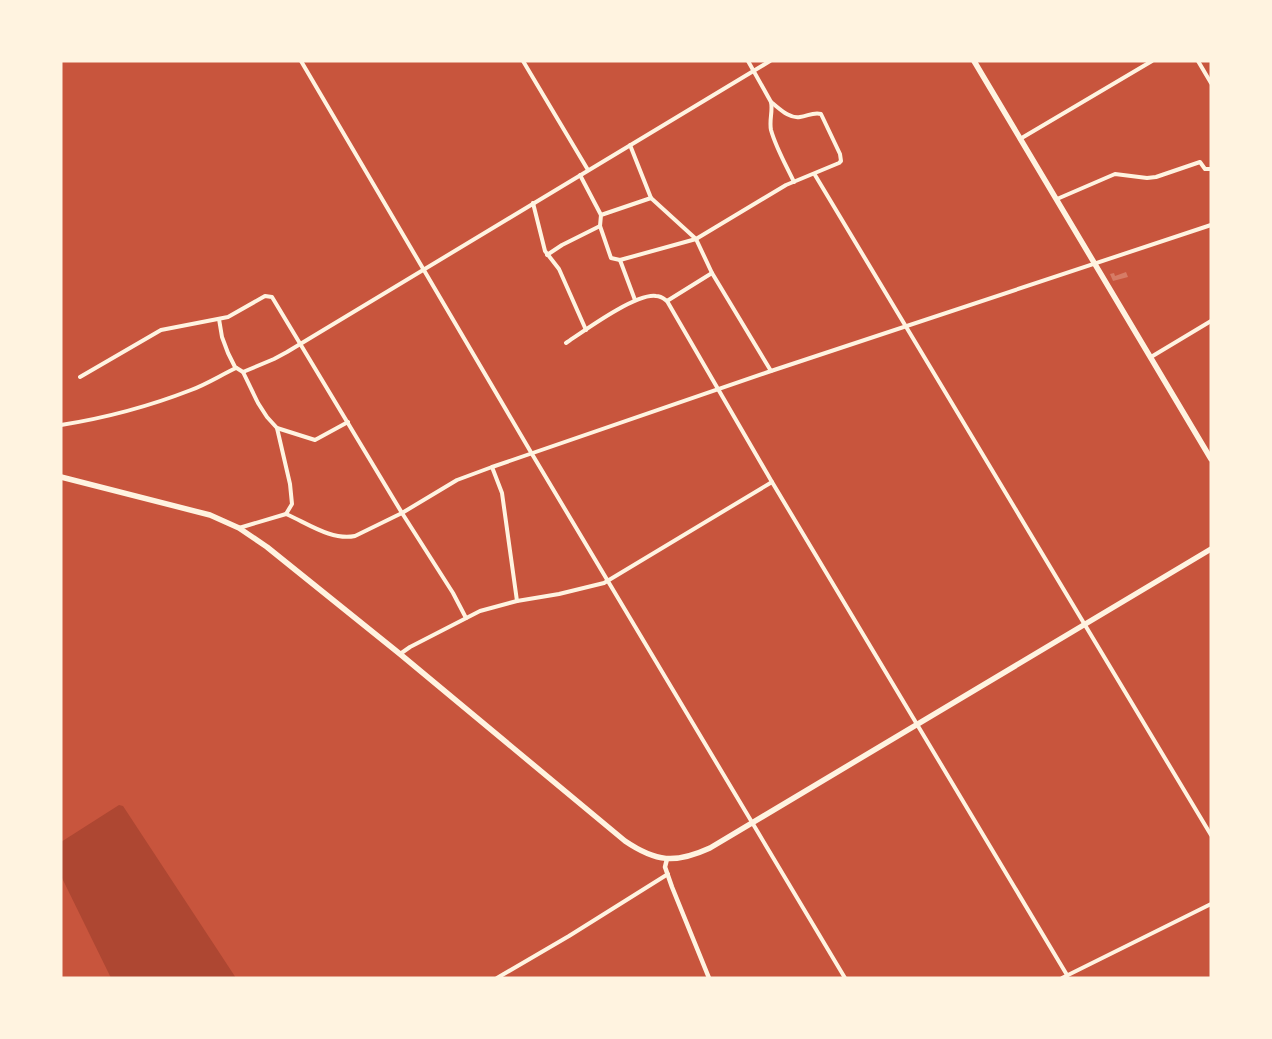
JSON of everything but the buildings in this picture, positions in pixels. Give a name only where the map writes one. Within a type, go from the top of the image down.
[{"type":"main road","points":[[974,61],[1211,460]]},
{"type":"main road","points":[[61,477],[210,515],[239,528],[267,547],[400,654],[625,841],[642,852],[667,859],[688,857],[700,853],[1211,549]]},
{"type":"street","points":[[301,61],[422,269],[845,978]]},
{"type":"street","points":[[523,61],[588,170]]},
{"type":"street","points":[[748,61],[771,102],[771,128],[778,150],[794,182]]},
{"type":"street","points":[[243,372],[274,360],[422,269],[770,61]]},
{"type":"street","points":[[1020,139],[1152,61]]},
{"type":"street","points":[[1198,61],[1211,83]]},
{"type":"street","points":[[580,175],[601,214],[600,226],[610,258],[620,260],[696,239],[794,182],[815,175],[841,161],[840,154],[821,114],[816,113],[793,117],[771,102]]},
{"type":"street","points":[[630,145],[651,198],[696,239],[712,273],[771,371]]},
{"type":"street","points":[[1057,200],[1115,174],[1147,178],[1156,177],[1200,162],[1205,169],[1211,169]]},
{"type":"street","points":[[815,175],[1211,835]]},
{"type":"street","points":[[601,214],[651,198]]},
{"type":"street","points":[[533,203],[547,255],[559,269],[586,330]]},
{"type":"street","points":[[239,528],[286,514],[321,530],[338,536],[348,537],[371,529],[402,513],[457,480],[492,467],[771,371],[1211,225]]},
{"type":"street","points":[[547,255],[562,245],[600,226]]},
{"type":"street","points":[[620,260],[636,300]]},
{"type":"street","points":[[667,301],[712,273]]},
{"type":"street","points":[[566,343],[636,300],[654,295],[667,301],[772,482],[1067,975]]},
{"type":"street","points":[[80,377],[161,330],[228,317],[265,296],[272,296],[402,513],[453,593],[466,618]]},
{"type":"street","points":[[219,319],[225,345],[236,368],[243,372],[258,403],[277,428],[290,484],[292,504],[286,514]]},
{"type":"street","points":[[1150,356],[1211,321]]},
{"type":"street","points":[[61,425],[104,417],[162,400],[192,390],[236,368]]},
{"type":"street","points":[[277,428],[315,440],[348,422]]},
{"type":"street","points":[[492,467],[502,493],[517,601]]},
{"type":"street","points":[[400,654],[480,611],[604,582],[772,482]]},
{"type":"street","points":[[667,859],[665,867],[709,978]]},
{"type":"street","points":[[497,978],[569,936],[668,874]]},
{"type":"street","points":[[1062,978],[1211,904]]},
{"type":"shaded area","points":[[119,805],[123,806],[236,978],[111,978],[61,876],[61,842]]}]
